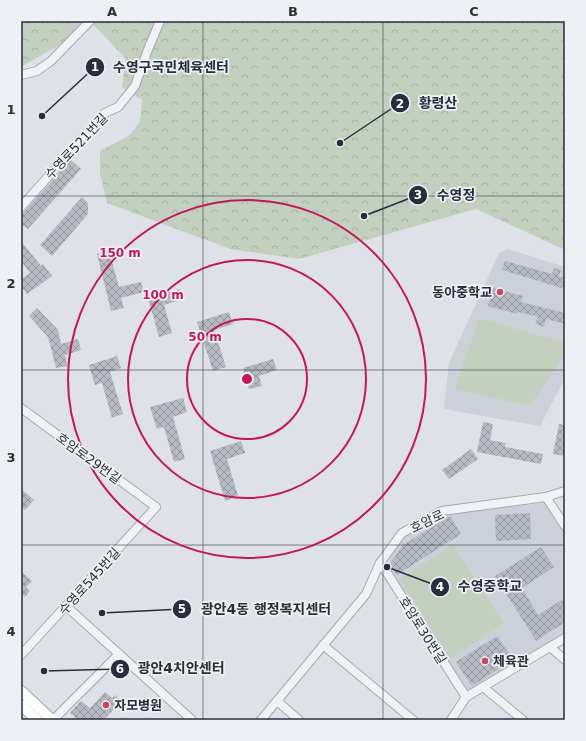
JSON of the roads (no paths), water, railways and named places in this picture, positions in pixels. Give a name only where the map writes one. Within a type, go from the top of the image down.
[{"type":"main road","points":[[21,691],[52,720]]},
{"type":"main road","points":[[21,705],[37,720]]},
{"type":"street","points":[[21,75],[37,71],[51,61],[90,21]]},
{"type":"street","name":"수영로521번길","points":[[21,207],[105,113],[118,107],[135,86],[160,21]]},
{"type":"street","name":"호암로29번길","points":[[21,408],[156,507]]},
{"type":"street","name":"호암로","points":[[261,720],[366,594],[380,563],[402,533],[442,511],[546,497],[565,491]]},
{"type":"street","points":[[546,497],[565,526]]},
{"type":"street","name":"수영로545번길","points":[[21,654],[156,507]]},
{"type":"street","name":"호암로30번길","points":[[380,563],[466,697]]},
{"type":"street","points":[[66,606],[192,720]]},
{"type":"street","points":[[451,720],[466,697],[565,638]]},
{"type":"street","points":[[323,645],[413,720]]},
{"type":"street","points":[[550,647],[565,660]]},
{"type":"street","points":[[52,720],[119,654]]},
{"type":"street","points":[[483,687],[523,720]]},
{"type":"street","points":[[277,701],[299,720]]},
{"type":"place","name":"수영구국민체육센터","points":[[42,116]]},
{"type":"place","name":"황령산","points":[[340,143]]},
{"type":"place","name":"수영정","points":[[364,216]]},
{"type":"place","name":"동아중학교","points":[[500,292]]},
{"type":"place","name":"수영중학교","points":[[387,567]]},
{"type":"place","name":"광안4동 행정복지센터","points":[[102,613]]},
{"type":"place","name":"체육관","points":[[485,661]]},
{"type":"place","name":"광안4치안센터","points":[[44,671]]},
{"type":"place","name":"자모병원","points":[[106,705]]}]
